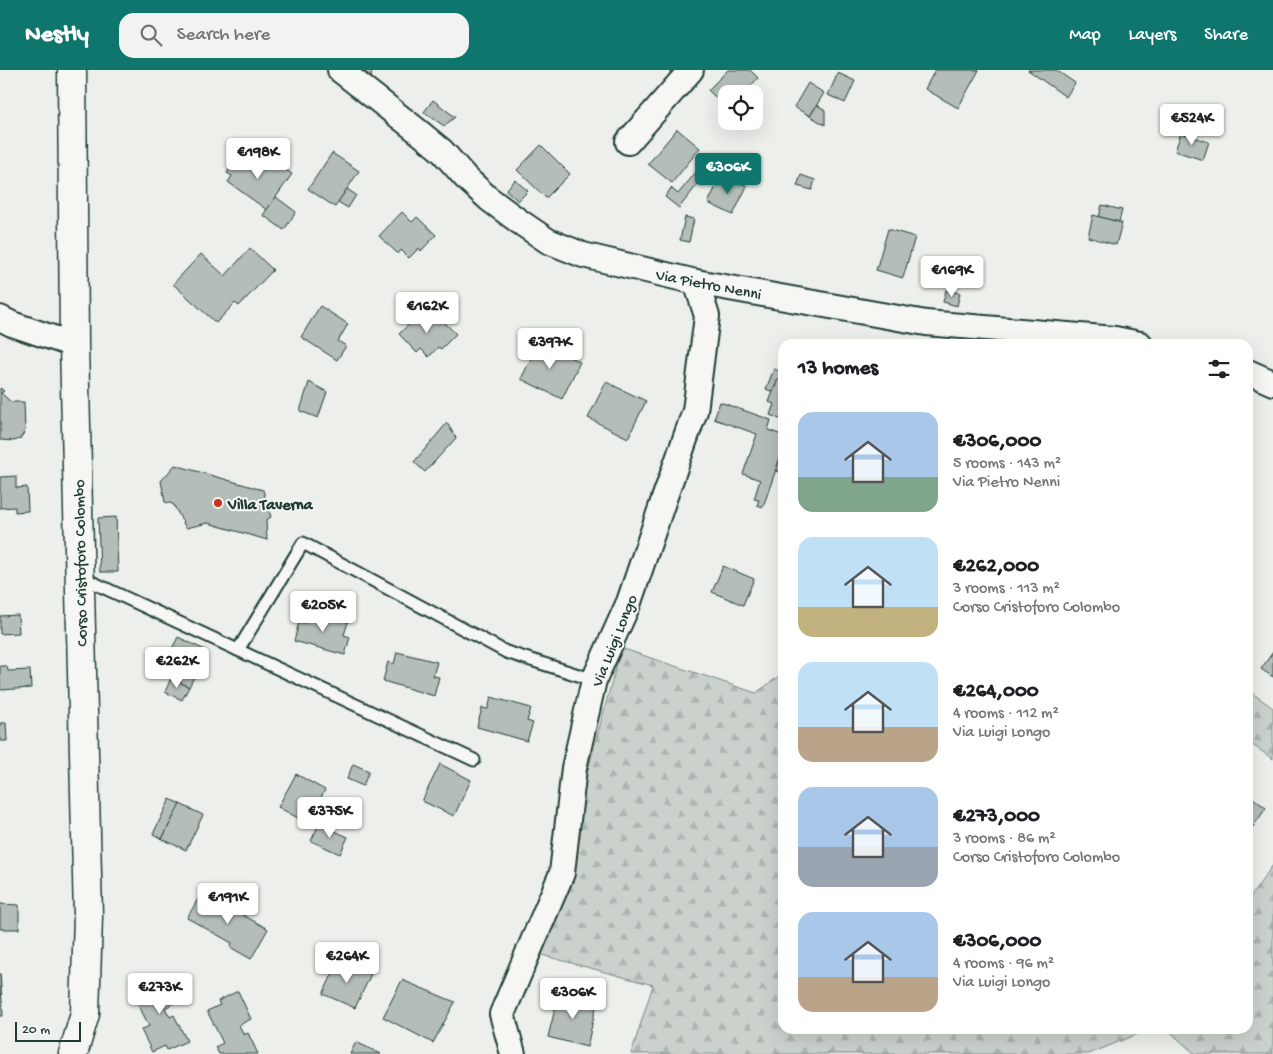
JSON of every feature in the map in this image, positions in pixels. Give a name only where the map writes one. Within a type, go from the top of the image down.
[{"type":"street","name":"Corso Cristoforo Colombo","points":[[72,70],[74,345],[88,934],[85,1014],[73,1054]]},
{"type":"street","name":"Via Pietro Nenni","points":[[340,70],[442,151],[466,178],[489,199],[548,240],[583,256],[696,282],[926,323],[1115,339]]},
{"type":"street","points":[[628,142],[691,70]]},
{"type":"street","name":"Via Luigi Longo","points":[[513,1054],[502,1014],[562,873],[574,768],[594,680],[629,602],[695,411],[707,316],[696,282]]},
{"type":"street","points":[[0,318],[12,324],[74,345]]},
{"type":"street","points":[[1253,374],[1273,383]]},
{"type":"lane","points":[[238,650],[302,543],[506,652],[594,680]]},
{"type":"lane","points":[[80,576],[474,760]]},
{"type":"green space","points":[[621,648],[756,693],[778,677],[778,1034],[1138,1034],[1089,1054],[631,1054],[653,985],[538,954]]},
{"type":"green space","points":[[1253,694],[1273,708],[1273,759],[1253,745]]},
{"type":"green space","points":[[1273,865],[1273,1054],[1195,1054],[1173,1034],[1253,1034],[1253,893]]},
{"type":"building","points":[[362,70],[372,70],[371,77]]},
{"type":"building","points":[[728,70],[750,70],[758,78],[751,85],[718,85],[718,100],[708,90]]},
{"type":"building","points":[[935,70],[979,70],[958,108],[925,89]]},
{"type":"building","points":[[1028,70],[1056,70],[1075,83],[1066,97]]},
{"type":"building","points":[[838,73],[855,81],[845,103],[828,95]]},
{"type":"building","points":[[808,83],[824,93],[810,116],[794,107]]},
{"type":"building","points":[[433,100],[455,117],[444,126],[424,112]]},
{"type":"building","points":[[817,105],[825,110],[825,125],[810,116]]},
{"type":"building","points":[[677,129],[700,148],[672,183],[648,164]]},
{"type":"building","points":[[1181,133],[1209,142],[1203,160],[1175,151]]},
{"type":"building","points":[[541,145],[570,174],[546,198],[517,170]]},
{"type":"building","points":[[240,153],[264,170],[271,160],[292,174],[267,210],[228,182],[232,176],[227,173]]},
{"type":"building","points":[[332,153],[359,171],[335,207],[308,189]]},
{"type":"building","points":[[706,160],[713,165],[679,208],[665,197],[671,188],[678,194]]},
{"type":"building","points":[[722,174],[747,186],[733,215],[708,203]]},
{"type":"building","points":[[801,175],[815,180],[812,190],[797,186]]},
{"type":"building","points":[[515,180],[528,191],[518,201],[506,190]]},
{"type":"building","points":[[347,189],[356,195],[348,208],[338,202]]},
{"type":"building","points":[[276,197],[296,212],[284,230],[263,215]]},
{"type":"building","points":[[1102,205],[1122,210],[1119,222],[1099,217]]},
{"type":"building","points":[[402,212],[412,222],[417,217],[436,235],[421,251],[419,248],[409,258],[401,250],[398,254],[379,236]]},
{"type":"building","points":[[1093,215],[1122,223],[1116,245],[1088,237]]},
{"type":"building","points":[[685,217],[694,219],[689,242],[680,240]]},
{"type":"building","points":[[888,229],[915,237],[903,278],[876,270]]},
{"type":"building","points":[[250,248],[273,270],[239,306],[235,303],[216,323],[173,284],[201,254],[225,276]]},
{"type":"building","points":[[946,290],[960,293],[957,306],[943,302]]},
{"type":"building","points":[[320,306],[348,324],[338,341],[346,346],[337,360],[301,337]]},
{"type":"building","points":[[422,311],[432,320],[437,315],[456,334],[441,349],[438,347],[429,357],[421,349],[417,353],[399,334]]},
{"type":"building","points":[[539,342],[580,362],[562,399],[521,379]]},
{"type":"building","points":[[774,369],[778,370],[778,379],[773,392],[766,389]]},
{"type":"building","points":[[778,379],[778,418],[770,415],[774,404],[769,402]]},
{"type":"building","points":[[309,382],[327,392],[318,418],[300,411]]},
{"type":"building","points":[[606,382],[646,401],[628,438],[588,418]]},
{"type":"building","points":[[0,388],[4,391],[1,393],[11,402],[24,402],[25,431],[20,439],[14,441],[0,440]]},
{"type":"building","points":[[720,402],[771,420],[768,430],[778,434],[778,464],[763,507],[757,505],[759,500],[754,499],[760,480],[743,474],[757,434],[714,419]]},
{"type":"building","points":[[447,423],[456,438],[425,472],[414,462]]},
{"type":"building","name":"Villa Taverna","points":[[175,465],[263,490],[271,517],[266,520],[267,540],[208,523],[186,528],[173,504],[165,502],[161,481]]},
{"type":"building","points":[[16,476],[16,488],[27,487],[28,511],[15,512],[15,507],[0,508],[0,477]]},
{"type":"building","points":[[116,517],[118,572],[100,572],[98,518]]},
{"type":"building","points":[[723,566],[754,579],[743,605],[712,592]]},
{"type":"building","points":[[309,611],[348,622],[344,635],[350,637],[345,655],[294,641],[299,622],[305,623]]},
{"type":"building","points":[[18,615],[19,633],[0,634],[0,616]]},
{"type":"building","points":[[178,637],[207,651],[189,687],[160,672]]},
{"type":"building","points":[[397,652],[437,662],[433,676],[439,677],[434,696],[383,681],[388,662],[394,664]]},
{"type":"building","points":[[1273,652],[1273,677],[1261,669]]},
{"type":"building","points":[[0,666],[7,666],[8,671],[30,670],[31,688],[0,690]]},
{"type":"building","points":[[171,678],[189,687],[182,700],[165,692]]},
{"type":"building","points":[[491,697],[531,708],[527,721],[533,723],[527,741],[477,727],[482,708],[488,709]]},
{"type":"building","points":[[0,723],[6,723],[7,741],[0,741]]},
{"type":"building","points":[[353,764],[369,771],[363,786],[347,779]]},
{"type":"building","points":[[440,764],[471,780],[454,816],[422,801]]},
{"type":"building","points":[[296,774],[325,790],[307,823],[278,807]]},
{"type":"building","points":[[1253,798],[1266,808],[1253,827]]},
{"type":"building","points":[[170,799],[180,804],[162,839],[153,834]]},
{"type":"building","points":[[180,804],[203,815],[186,850],[162,839]]},
{"type":"building","points":[[319,824],[348,837],[340,854],[311,841]]},
{"type":"building","points":[[202,892],[268,929],[251,959],[230,947],[232,943],[187,918]]},
{"type":"building","points":[[0,904],[19,905],[19,929],[0,929]]},
{"type":"building","points":[[339,960],[371,974],[355,1008],[323,994]]},
{"type":"building","points":[[0,973],[3,1016],[0,1016]]},
{"type":"building","points":[[165,974],[178,1001],[165,1008],[170,1017],[174,1015],[187,1041],[167,1050],[165,1046],[152,1052],[141,1030],[149,1026],[133,994],[146,988],[144,984]]},
{"type":"building","points":[[402,980],[455,1002],[433,1043],[383,1017]]},
{"type":"building","points":[[238,991],[251,1019],[239,1025],[244,1035],[248,1033],[258,1054],[219,1054],[215,1047],[223,1043],[207,1011],[220,1005],[218,1001]]},
{"type":"building","points":[[559,993],[597,1002],[587,1047],[548,1037]]},
{"type":"building","points":[[356,1042],[381,1054],[350,1054]]},
{"type":"place","name":"Villa Taverna","points":[[218,503]]}]
